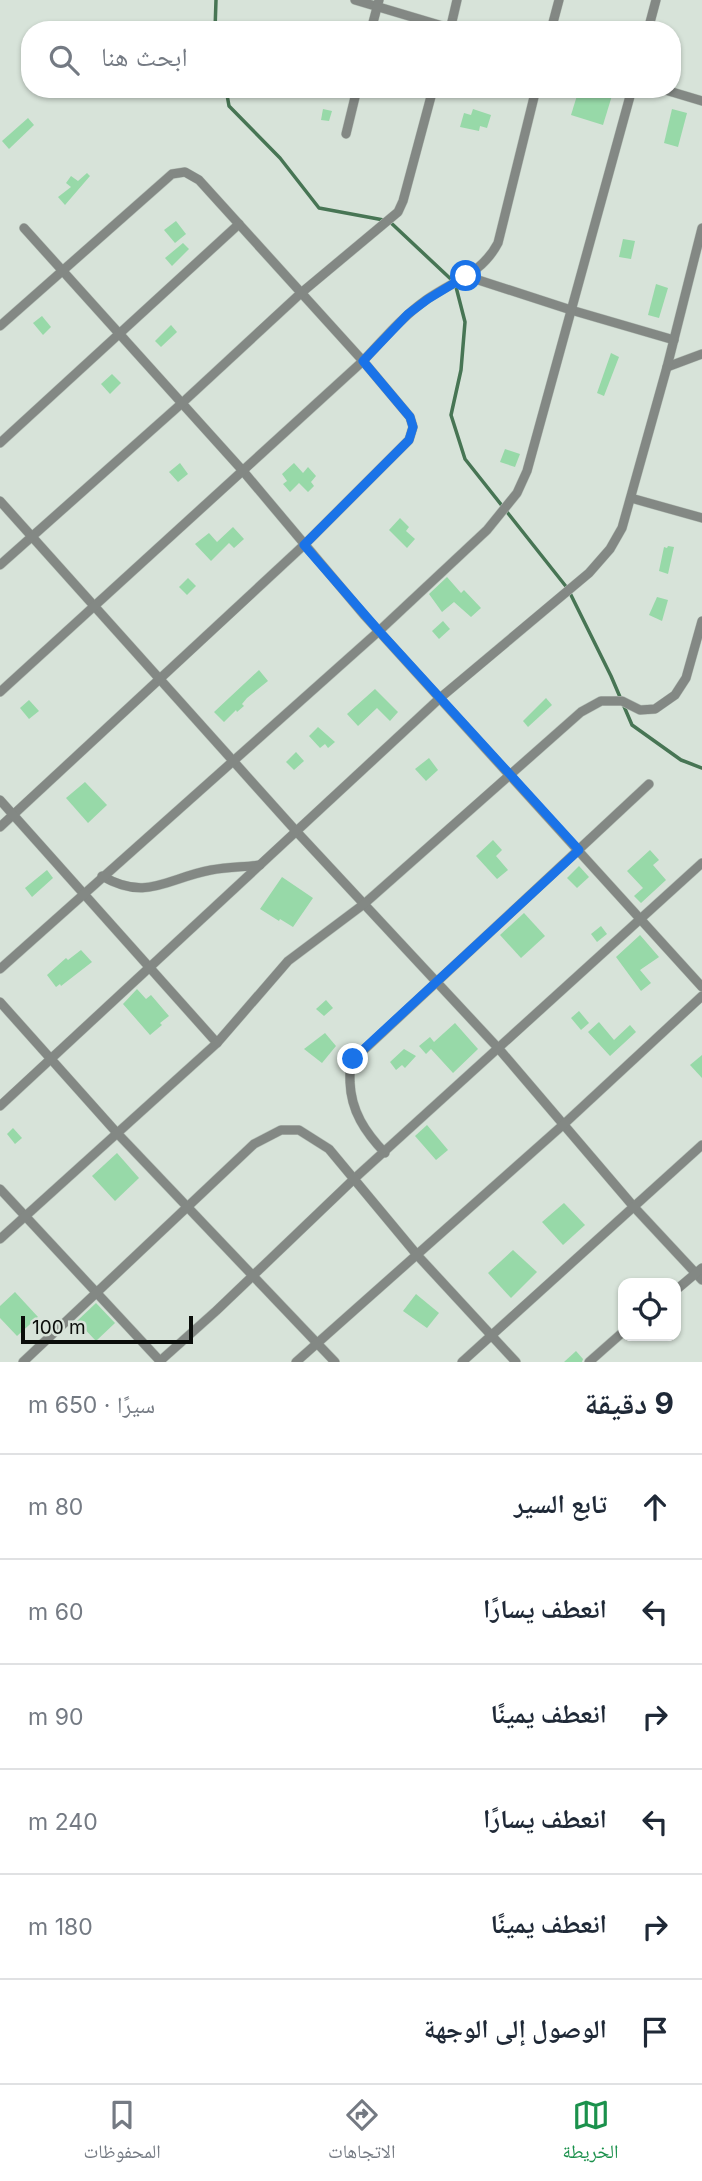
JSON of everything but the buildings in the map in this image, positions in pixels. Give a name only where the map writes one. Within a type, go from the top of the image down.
[{"type":"street","points":[[355,0],[378,3],[429,21]]},
{"type":"street","points":[[453,21],[457,0]]},
{"type":"street","points":[[553,21],[559,0]]},
{"type":"street","points":[[650,21],[656,0]]},
{"type":"street","points":[[373,21],[378,3]]},
{"type":"street","points":[[681,95],[702,101]]},
{"type":"street","points":[[346,134],[355,98]]},
{"type":"street","points":[[0,565],[301,293],[398,212],[431,98]]},
{"type":"street","points":[[0,692],[363,361],[408,314],[478,270],[490,258],[498,243],[534,98]]},
{"type":"street","points":[[0,969],[379,631],[487,530],[517,494],[527,471],[630,98]]},
{"type":"street","points":[[0,326],[172,174],[185,172],[199,180],[363,361],[410,417],[413,427],[409,440],[304,545],[0,827]]},
{"type":"street","points":[[0,443],[239,224]]},
{"type":"street","points":[[24,228],[243,471],[379,631],[702,987]]},
{"type":"street","points":[[0,1107],[440,698],[589,573],[610,549],[622,528],[631,498],[702,228]]},
{"type":"street","points":[[466,276],[674,340]]},
{"type":"street","points":[[667,367],[699,359]]},
{"type":"street","points":[[631,498],[702,518]]},
{"type":"street","points":[[0,501],[296,831],[499,1049],[634,1207],[700,1274],[681,1287]]},
{"type":"street","points":[[0,1239],[217,1043],[288,961],[364,904],[581,712],[601,701],[622,701],[640,710],[655,709],[675,695],[686,678],[702,621]]},
{"type":"street","points":[[384,1153],[359,1121],[351,1097],[350,1065],[353,1059],[649,785]]},
{"type":"street","points":[[0,800],[217,1043]]},
{"type":"street","points":[[0,1189],[160,1361],[254,1276],[355,1178],[702,863]]},
{"type":"street","points":[[103,876],[119,886],[145,888],[211,870],[260,865]]},
{"type":"street","points":[[296,1362],[418,1256],[702,996]]},
{"type":"street","points":[[0,1002],[117,1133],[335,1362]]},
{"type":"street","points":[[23,1362],[254,1144],[281,1130],[299,1130],[329,1149],[418,1256],[516,1362]]},
{"type":"street","points":[[462,1362],[702,1145]]},
{"type":"street","points":[[589,1362],[618,1336]]},
{"type":"waterway","points":[[215,21],[216,0]]},
{"type":"waterway","points":[[228,98],[229,106],[280,158],[319,208],[389,221],[455,283],[465,322],[461,370],[451,415],[465,459],[568,589],[632,725],[681,760],[702,768]]},
{"type":"route","points":[[353,1059],[579,850],[304,545],[409,440],[413,427],[410,417],[363,361],[408,314],[466,276]]}]
